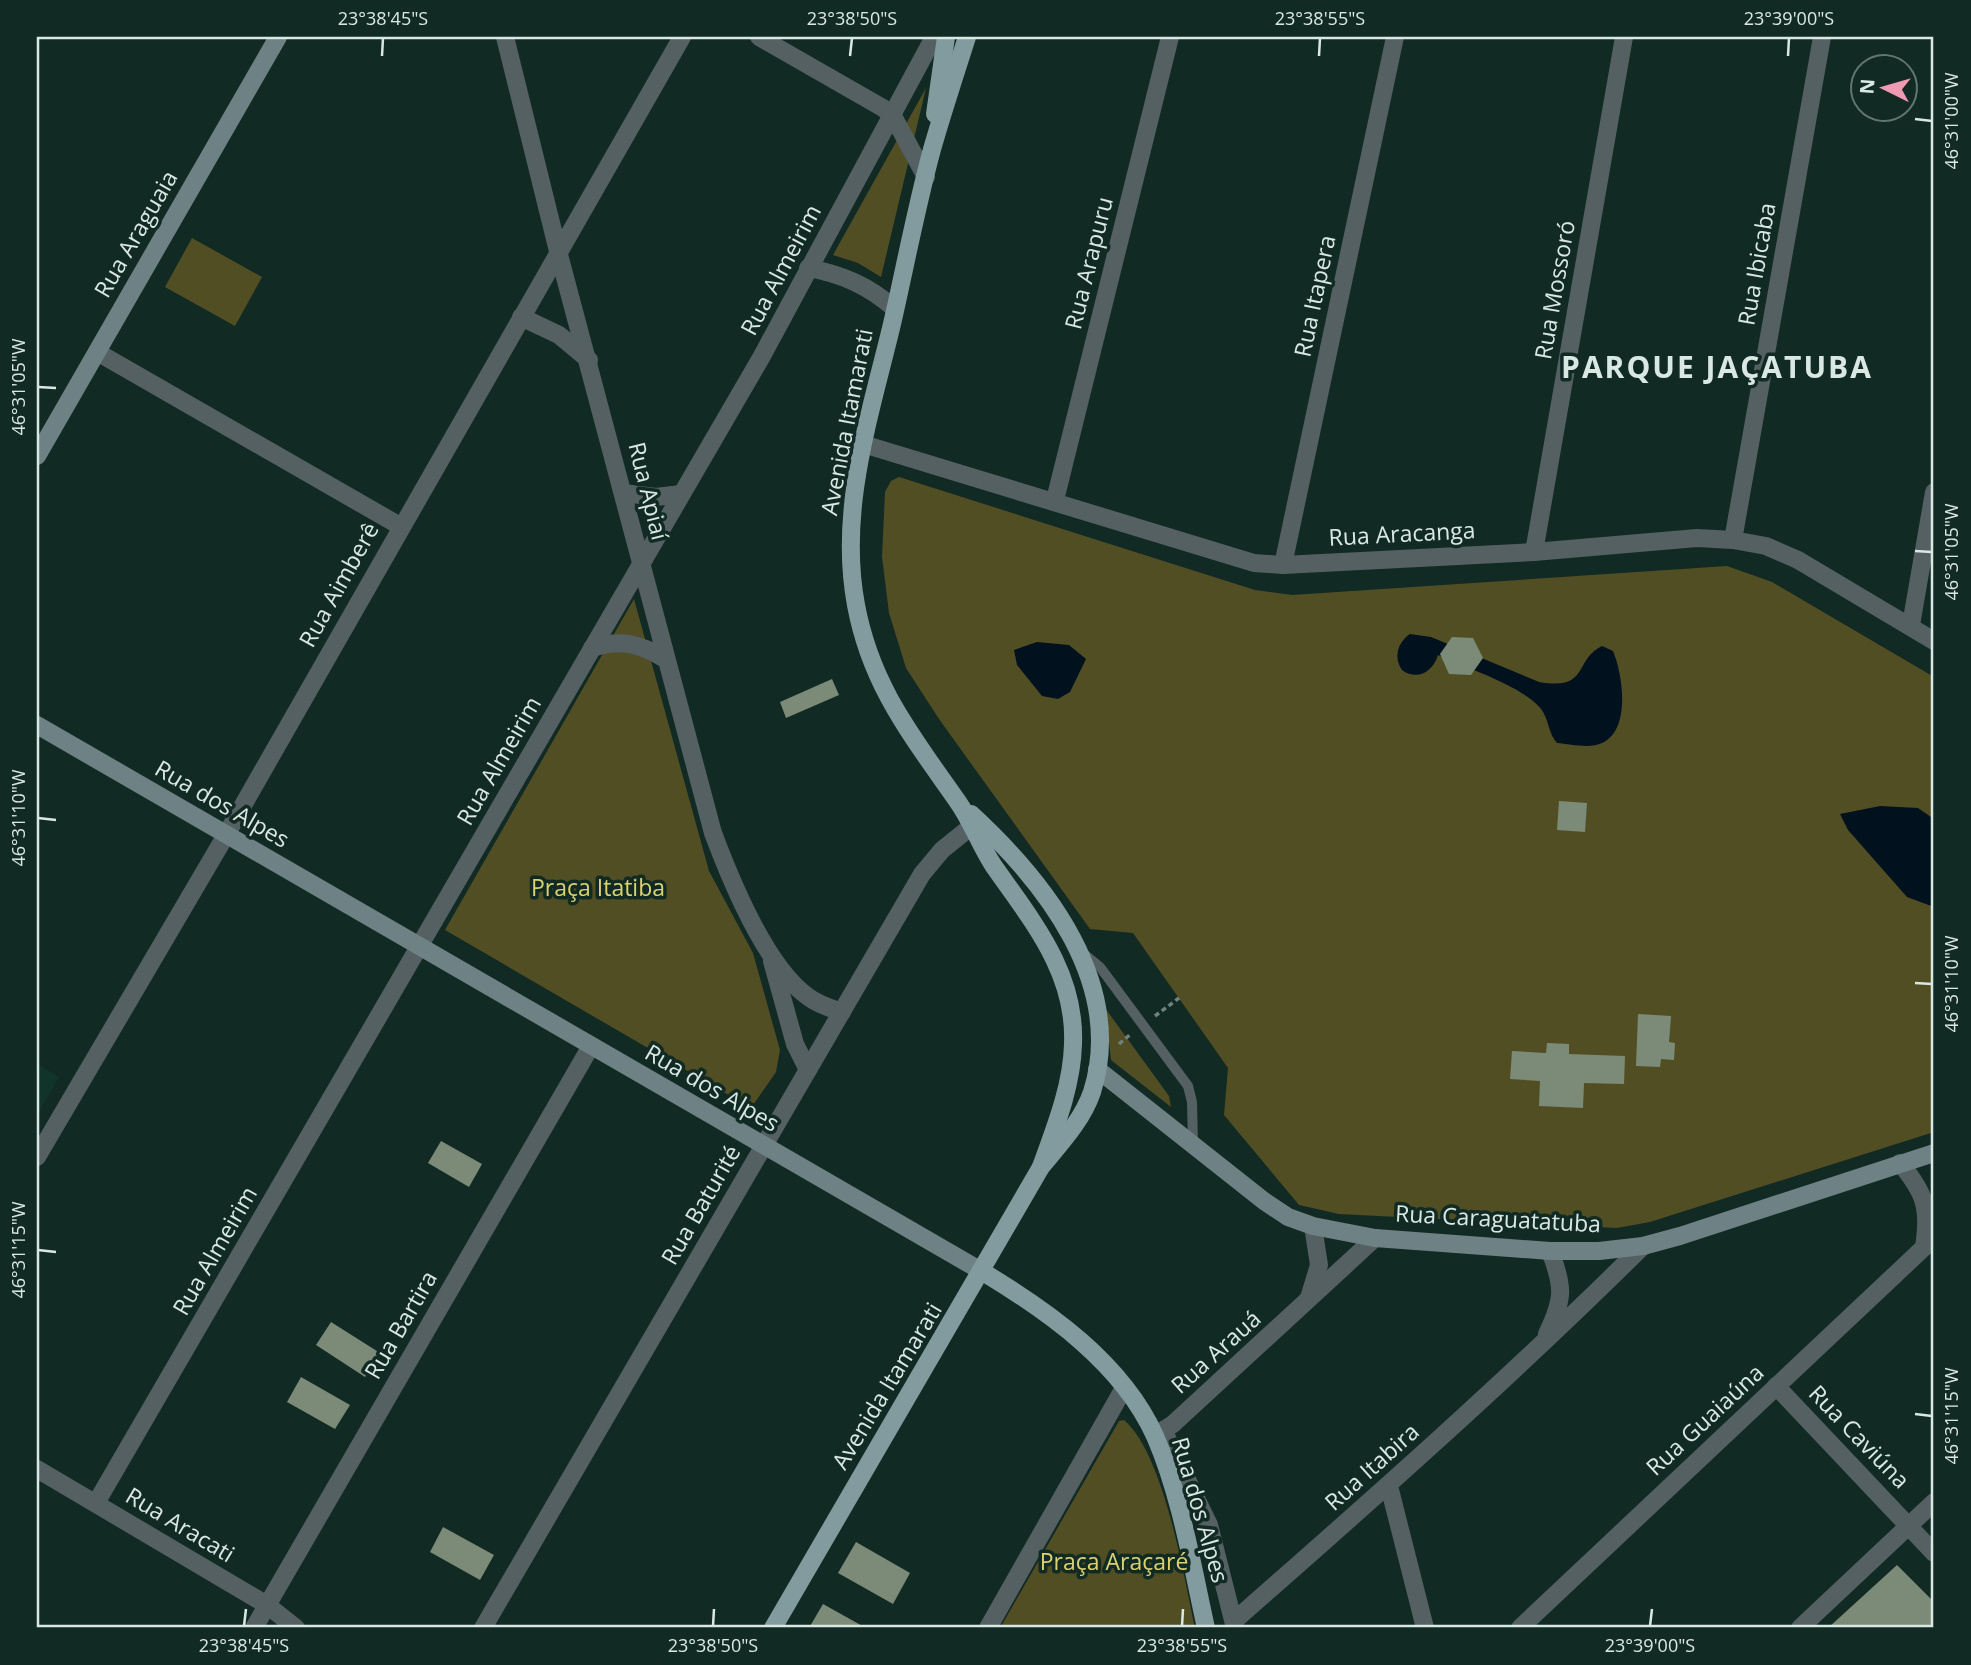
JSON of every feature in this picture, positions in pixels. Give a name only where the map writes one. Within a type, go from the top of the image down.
[{"type":"main road","name":"Avenida Itamarati","points":[[773,1628],[983,1272],[1041,1167],[1079,1121],[1091,1094],[1097,1069],[1099,1038],[1095,1002],[1079,951],[1039,887],[1007,848],[975,823],[893,709],[864,643],[849,560],[851,508],[863,444],[931,153],[946,37]]},
{"type":"main road","name":"Avenida Itamarati","points":[[931,153],[967,37]]},
{"type":"main road","name":"Avenida Itamarati","points":[[975,823],[990,861],[1048,945],[1068,988],[1073,1045],[1070,1070],[1041,1167]]},
{"type":"main road","points":[[1068,988],[1079,1013],[1086,1055],[1097,1069]]},
{"type":"main road","name":"Rua dos Alpes","points":[[983,1272],[1070,1332],[1124,1388],[1159,1433],[1206,1628]]},
{"type":"street","name":"Rua Araguaia","points":[[37,456],[278,37]]},
{"type":"street","name":"Rua Apiaí","points":[[505,37],[558,251],[713,833],[737,892],[768,947],[804,994],[842,1012]]},
{"type":"street","name":"Rua Aimberê","points":[[37,1157],[226,835],[400,526],[682,37]]},
{"type":"street","points":[[760,37],[893,116],[926,177]]},
{"type":"street","name":"Rua Almeirim","points":[[96,1503],[762,356],[934,37]]},
{"type":"street","name":"Rua Arapuru","points":[[1055,500],[1170,37]]},
{"type":"street","name":"Rua Itapera","points":[[1283,565],[1395,37]]},
{"type":"street","name":"Rua Mossoró","points":[[1534,552],[1624,37]]},
{"type":"street","name":"Rua Ibicaba","points":[[1733,540],[1822,37]]},
{"type":"street","points":[[808,268],[852,280],[876,292],[895,309]]},
{"type":"street","points":[[521,317],[558,335],[589,360]]},
{"type":"street","points":[[97,352],[400,526]]},
{"type":"street","name":"Rua Aracanga","points":[[863,444],[1055,500],[1254,563],[1283,565],[1534,552],[1696,538],[1733,540],[1766,546],[1797,560],[1934,641]]},
{"type":"street","points":[[1911,625],[1934,492]]},
{"type":"street","points":[[623,493],[656,497],[681,494]]},
{"type":"street","points":[[592,648],[608,643],[636,643],[665,659]]},
{"type":"street","name":"Rua dos Alpes","points":[[37,725],[983,1272]]},
{"type":"street","name":"Rua Baturité","points":[[483,1628],[922,874],[942,850],[975,823]]},
{"type":"street","name":"Rua Apiaí","points":[[768,947],[795,1044],[808,1070]]},
{"type":"street","name":"Rua Bartira","points":[[254,1628],[591,1046]]},
{"type":"street","name":"Rua Caraguatatuba","points":[[1097,1069],[1287,1217],[1313,1226],[1375,1238],[1550,1251],[1643,1246],[1934,1153]]},
{"type":"street","name":"Rua Guaiaúna","points":[[1520,1628],[1929,1243],[1927,1207],[1918,1185],[1900,1163]]},
{"type":"street","name":"Rua Arauá","points":[[1307,1301],[1319,1265],[1313,1226]]},
{"type":"street","name":"Rua Arauá","points":[[1159,1433],[1375,1238]]},
{"type":"street","name":"Rua Itabira","points":[[1234,1625],[1541,1347],[1643,1246]]},
{"type":"street","name":"Rua Itabira","points":[[1541,1347],[1559,1310],[1562,1292],[1550,1251]]},
{"type":"street","name":"Rua Caviúna","points":[[1776,1387],[1934,1553]]},
{"type":"street","points":[[988,1628],[1124,1388]]},
{"type":"street","name":"Rua dos Alpes","points":[[1159,1433],[1209,1525],[1234,1625]]},
{"type":"street","name":"Rua Aracati","points":[[37,1469],[267,1605],[296,1628]]},
{"type":"street","points":[[1390,1486],[1425,1628]]},
{"type":"street","points":[[1800,1628],[1934,1502]]},
{"type":"lane","points":[[1079,951],[1100,967],[1145,1024],[1188,1086],[1192,1102],[1194,1146]]},
{"type":"shaded area","points":[[37,1064],[59,1077],[37,1116]]},
{"type":"green space","points":[[926,88],[881,277],[858,263],[833,255]]},
{"type":"green space","points":[[192,238],[262,277],[235,326],[165,287]]},
{"type":"green space","points":[[899,477],[1255,590],[1292,595],[1727,566],[1772,582],[1934,677],[1934,1132],[1650,1222],[1617,1228],[1339,1214],[1299,1205],[1224,1115],[1228,1068],[1133,933],[1090,929],[939,719],[906,668],[889,613],[882,557],[885,492],[891,481]]},
{"type":"green space","name":"Praça Itatiba","points":[[634,599],[709,871],[753,953],[780,1050],[776,1072],[751,1108],[445,930]]},
{"type":"green space","points":[[1105,1008],[1169,1096],[1171,1107],[1111,1060]]},
{"type":"green space","name":"Praça Araçaré","points":[[1124,1420],[1138,1437],[1161,1487],[1195,1628],[1000,1628],[1119,1421]]},
{"type":"water","points":[[1410,634],[1431,637],[1539,682],[1555,684],[1574,678],[1593,652],[1602,646],[1613,651],[1620,674],[1622,701],[1617,727],[1611,736],[1597,745],[1557,743],[1541,709],[1521,693],[1493,678],[1438,655],[1436,661],[1424,673],[1413,675],[1402,670],[1398,650],[1402,641]]},
{"type":"water","points":[[1037,642],[1069,645],[1086,659],[1070,692],[1058,699],[1042,696],[1017,665],[1014,650]]},
{"type":"water","points":[[1880,806],[1918,808],[1934,819],[1934,907],[1907,897],[1848,830],[1840,814]]},
{"type":"building","points":[[1452,637],[1473,638],[1483,658],[1471,675],[1449,674],[1440,654]]},
{"type":"building","points":[[832,679],[839,695],[786,718],[780,702]]},
{"type":"building","points":[[1559,801],[1587,803],[1585,832],[1557,830]]},
{"type":"building","points":[[1638,1014],[1671,1016],[1669,1042],[1675,1043],[1674,1060],[1661,1059],[1660,1067],[1636,1066]]},
{"type":"building","points":[[1547,1043],[1569,1044],[1569,1054],[1625,1056],[1624,1084],[1584,1083],[1583,1108],[1539,1106],[1540,1081],[1510,1079],[1512,1051],[1546,1053]]},
{"type":"building","points":[[441,1141],[482,1164],[469,1187],[428,1163]]},
{"type":"building","points":[[331,1322],[380,1353],[365,1377],[316,1345]]},
{"type":"building","points":[[301,1377],[350,1405],[335,1429],[287,1402]]},
{"type":"building","points":[[443,1527],[494,1555],[480,1580],[430,1552]]},
{"type":"building","points":[[856,1542],[910,1573],[893,1604],[838,1573]]},
{"type":"building","points":[[1897,1565],[1934,1602],[1934,1628],[1828,1628]]},
{"type":"building","points":[[823,1604],[866,1628],[809,1628]]},
{"type":"district","name":"PARQUE JAÇATUBA","points":[[1717,368]]}]
